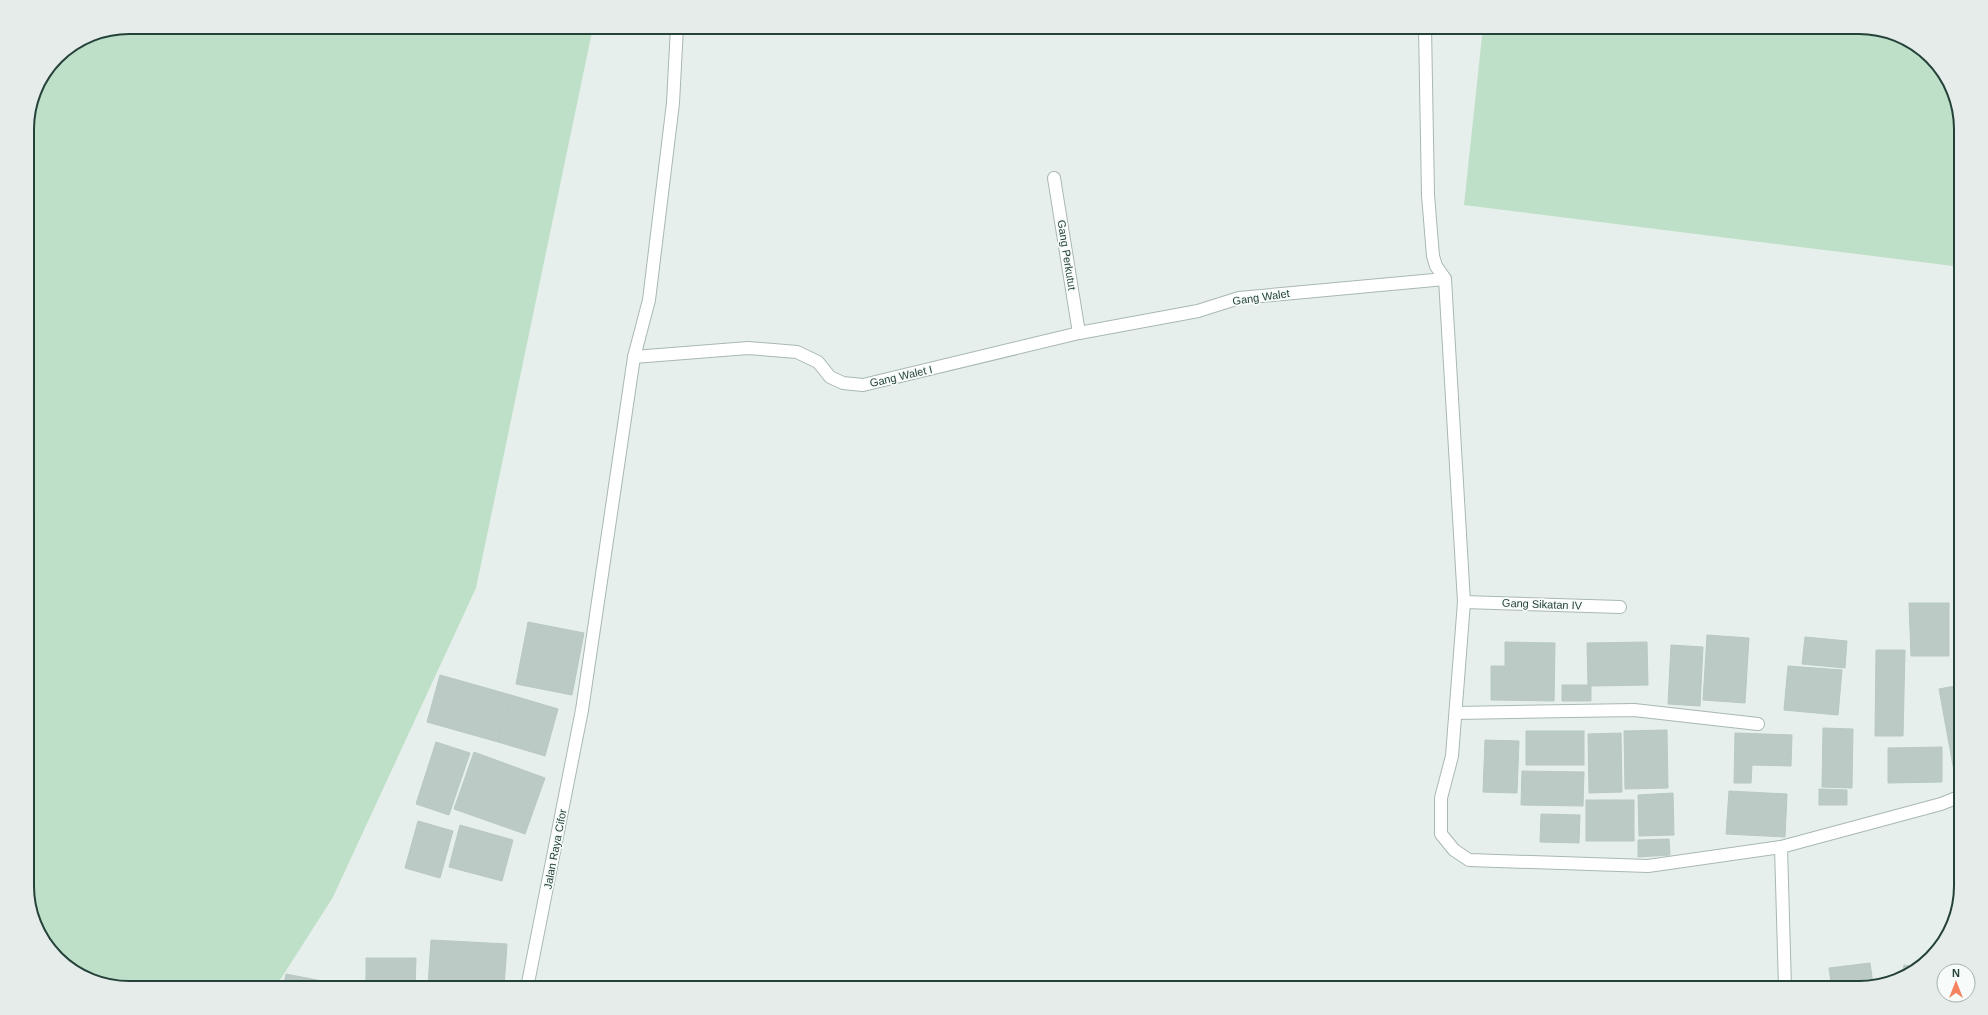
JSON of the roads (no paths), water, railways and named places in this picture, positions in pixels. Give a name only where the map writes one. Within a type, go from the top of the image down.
[{"type":"street","name":"Jalan Raya Cifor","points":[[528,981],[582,710],[634,357],[649,300],[672,103],[677,34]]},
{"type":"street","points":[[1425,34],[1429,202],[1436,266],[1445,279],[1464,602],[1452,756],[1441,798],[1440,834],[1454,850],[1469,860],[1648,866],[1781,847],[1941,804],[1954,799]]},
{"type":"street","name":"Gang Perkutut","points":[[1054,178],[1080,333]]},
{"type":"street","name":"Gang Walet","points":[[1080,333],[1198,311],[1239,298],[1445,279]]},
{"type":"street","name":"Gang Walet I","points":[[634,357],[748,348],[797,352],[818,362],[830,377],[843,383],[863,385],[1080,333]]},
{"type":"street","name":"Gang Sikatan IV","points":[[1464,602],[1620,607]]},
{"type":"street","points":[[1456,713],[1634,710],[1758,724]]},
{"type":"street","points":[[1781,847],[1785,981]]}]
